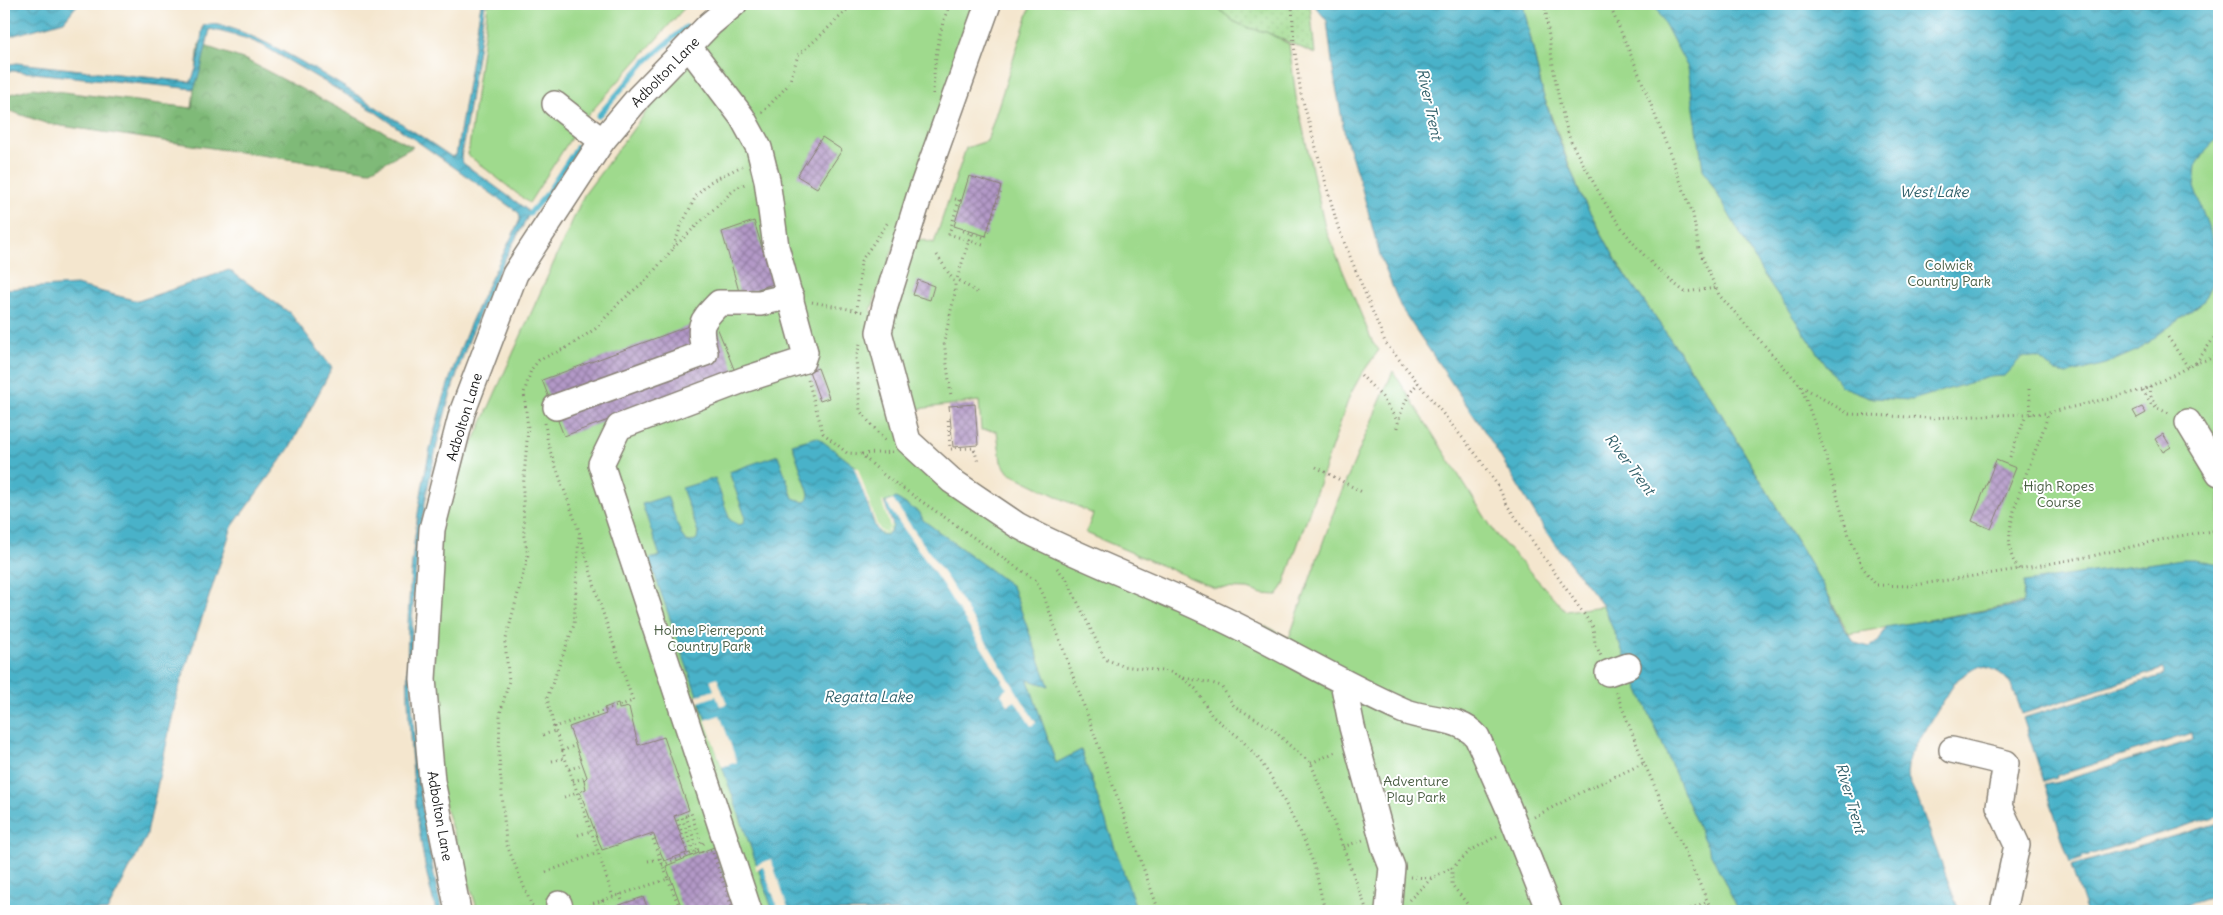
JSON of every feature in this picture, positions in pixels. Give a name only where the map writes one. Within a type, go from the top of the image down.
[{"type":"street","name":"Adbolton Lane","points":[[458,911],[432,781],[423,679],[432,529],[462,413],[515,274],[602,141],[639,97],[710,24],[734,4]]},
{"type":"street","points":[[988,4],[920,194],[879,332],[908,441],[952,481],[1017,525],[1034,534],[1340,673],[1409,713],[1448,721],[1470,730],[1477,737],[1549,911]]},
{"type":"street","points":[[689,47],[758,135],[766,176],[785,233],[776,247],[805,352],[802,361],[743,380],[619,428],[600,464],[749,911]]},
{"type":"street","points":[[555,104],[602,141]]},
{"type":"street","points":[[556,407],[705,352],[700,334],[702,321],[719,303],[760,303],[791,297]]},
{"type":"street","points":[[2188,422],[2219,473]]},
{"type":"street","points":[[1340,673],[1356,741],[1392,868],[1397,909]]},
{"type":"street","points":[[1952,750],[2006,763],[1999,806],[2017,845],[2004,906],[2006,911]]},
{"type":"path","points":[[672,250],[681,226],[696,196],[710,182],[741,167],[789,84],[798,54],[820,37],[853,4]]},
{"type":"path","points":[[933,97],[936,59],[945,16],[950,4]]},
{"type":"path","points":[[1292,4],[1294,45],[1301,94],[1338,226],[1385,342],[1478,457],[1498,486],[1507,505],[1593,627],[1595,643],[1618,670],[1644,763],[1712,911]]},
{"type":"path","points":[[1545,4],[1551,49],[1570,139],[1603,200],[1640,254],[1665,277],[1685,292],[1716,288]]},
{"type":"path","points":[[1609,4],[1640,76],[1693,214],[1699,250],[1719,295],[1800,386],[1849,414],[1928,418],[2029,415],[2048,413],[2143,390],[2196,363],[2219,356]]},
{"type":"path","points":[[534,911],[506,843],[499,757],[500,714],[509,680],[505,643],[528,554],[524,536],[524,490],[528,428],[524,393],[531,370],[539,360],[568,347],[595,329],[736,188],[766,176]]},
{"type":"path","points":[[963,231],[985,238],[1001,191]]},
{"type":"path","points":[[955,199],[960,200],[949,234],[968,242],[986,246]]},
{"type":"path","points":[[857,311],[861,262],[888,223],[890,215]]},
{"type":"path","points":[[951,396],[944,342],[956,280],[971,234]]},
{"type":"path","points":[[937,255],[956,280],[978,293]]},
{"type":"path","points":[[791,297],[875,313],[882,319]]},
{"type":"path","points":[[2196,363],[2219,331]]},
{"type":"path","points":[[2168,337],[2188,367]]},
{"type":"path","points":[[802,361],[823,433],[847,453],[880,454],[895,452],[860,411],[856,358],[861,341]]},
{"type":"path","points":[[1361,375],[1382,397],[1398,422]]},
{"type":"path","points":[[1397,428],[1402,408],[1418,383]]},
{"type":"path","points":[[1800,386],[1825,452],[1846,528],[1861,565],[1876,585],[1909,586],[2019,569],[2092,556],[2173,537],[2219,530]]},
{"type":"path","points":[[2150,386],[2150,396],[2158,408]]},
{"type":"path","points":[[2010,457],[2029,415],[2029,389]]},
{"type":"path","points":[[2143,390],[2152,406],[2188,422]]},
{"type":"path","points":[[543,735],[612,707],[633,701],[599,600],[579,531],[548,445],[545,422],[550,409],[556,407]]},
{"type":"path","points":[[2019,569],[2012,562],[2009,548],[2013,510],[2045,428],[2048,413]]},
{"type":"path","points":[[950,417],[948,417],[950,449],[974,447],[978,463]]},
{"type":"path","points":[[860,454],[885,476],[1035,580],[1046,603],[1159,911]]},
{"type":"path","points":[[1316,468],[1362,492]]},
{"type":"path","points":[[579,531],[574,625],[547,698],[554,729],[613,896]]},
{"type":"path","points":[[1056,566],[1067,580],[1105,659],[1123,666],[1170,672],[1183,678],[1221,686],[1234,706],[1273,729],[1311,763],[1367,911]]},
{"type":"path","points":[[1183,678],[1196,689],[1212,716],[1240,738],[1259,759],[1276,785],[1314,865],[1325,911]]},
{"type":"path","points":[[612,707],[613,712]]},
{"type":"path","points":[[1311,763],[1356,741]]},
{"type":"path","points":[[562,751],[576,745]]},
{"type":"path","points":[[552,761],[565,758]]},
{"type":"path","points":[[1397,909],[1432,878],[1452,868],[1470,851],[1588,789],[1644,763]]},
{"type":"path","points":[[569,769],[583,765]]},
{"type":"path","points":[[573,781],[585,778]]},
{"type":"path","points":[[564,797],[577,792]]},
{"type":"path","points":[[676,815],[689,853]]},
{"type":"path","points":[[687,815],[698,846],[696,847]]},
{"type":"path","points":[[662,865],[694,851],[682,817],[686,816],[698,852]]},
{"type":"path","points":[[578,835],[591,831]]},
{"type":"path","points":[[651,834],[681,911]]},
{"type":"path","points":[[689,853],[709,849]]},
{"type":"path","points":[[689,853],[701,850],[702,853],[712,850],[733,911]]},
{"type":"path","points":[[546,872],[598,853]]},
{"type":"path","points":[[648,861],[660,859]]},
{"type":"path","points":[[1452,868],[1452,885],[1473,911]]},
{"type":"path","points":[[566,908],[602,900],[668,878]]},
{"type":"path","points":[[620,894],[623,904]]},
{"type":"path","points":[[602,900],[606,911]]},
{"type":"path","points":[[1686,911],[1708,901]]},
{"type":"green space","points":[[488,4],[688,4],[580,124],[529,203],[468,155]]},
{"type":"green space","name":"Holme Pierrepont Country Park","points":[[743,4],[982,4],[871,310],[879,321],[908,450],[1164,603],[1270,628],[1289,638],[1338,500],[1393,371],[1497,536],[1566,611],[1603,606],[1742,911],[478,911],[429,756],[441,514],[584,195],[672,77]]},
{"type":"green space","points":[[1031,4],[1213,4],[1233,21],[1248,28],[1266,32],[1289,44],[1296,97],[1325,228],[1373,343],[1379,350],[1361,375],[1350,395],[1283,587],[1277,595],[1262,594],[1248,589],[1214,588],[1086,533],[1093,514],[1009,473],[1001,462],[997,431],[981,430],[979,401],[910,410],[890,338],[911,237],[934,243],[966,148],[987,141]]},
{"type":"green space","points":[[1213,4],[1310,4],[1315,54],[1266,32],[1248,28],[1233,21]]},
{"type":"green space","name":"Colwick Country Park","points":[[1523,4],[2219,4],[2219,674],[2185,574],[1849,634],[1821,582],[1716,405],[1620,267],[1580,194],[1543,94]]},
{"type":"green space","points":[[199,44],[246,60],[413,147],[369,171],[48,124],[4,109],[4,96],[32,88],[192,108]]},
{"type":"water","points":[[4,4],[78,4],[64,21],[4,38]]},
{"type":"water","points":[[481,4],[485,4],[461,158],[463,163],[526,209],[529,214],[487,298],[453,386],[435,452],[423,518],[415,583],[412,648],[413,713],[418,778],[428,844],[442,911],[436,911],[426,872],[419,832],[411,750],[407,646],[414,540],[422,488],[447,386],[477,308],[518,224],[520,219],[519,213],[374,111],[262,45],[245,38],[210,29],[201,69],[194,89],[13,71],[4,72],[4,65],[17,63],[191,82],[197,66],[203,26],[221,26],[250,36],[287,53],[366,101],[452,157],[456,155]]},
{"type":"water","name":"River Trent","points":[[1318,4],[1523,4],[1543,94],[1580,194],[1620,267],[1716,405],[1821,582],[1844,628],[1855,643],[1870,647],[1879,641],[1886,627],[2020,605],[2023,602],[2024,582],[2182,559],[2195,559],[2219,564],[2219,819],[2218,816],[2082,857],[2082,859],[2070,863],[2045,785],[2193,740],[2192,733],[2056,776],[2057,778],[2044,782],[2023,718],[2164,675],[2163,669],[2022,714],[2016,696],[2008,681],[1997,671],[1978,666],[1958,679],[1951,689],[1909,757],[1907,776],[1917,797],[1959,911],[1739,911],[1701,834],[1603,606],[1546,532],[1489,438],[1401,308],[1380,256],[1345,136],[1333,70],[1327,21],[1315,6]]},
{"type":"water","name":"West Lake","points":[[1654,4],[2219,4],[2219,137],[2206,150],[2196,166],[2194,187],[2214,243],[2216,276],[2203,302],[2136,351],[2106,364],[2068,374],[2056,372],[2039,358],[2022,357],[2004,376],[1989,377],[1912,400],[1872,398],[1841,386],[1762,272],[1703,169],[1688,68]]},
{"type":"water","points":[[229,270],[290,313],[332,368],[291,446],[232,527],[178,691],[146,838],[107,911],[4,911],[4,289],[76,285],[138,301]]},
{"type":"water","name":"Regatta Lake","points":[[817,437],[855,466],[875,526],[880,534],[887,535],[893,527],[884,502],[896,498],[920,513],[923,520],[1012,586],[1049,686],[1028,680],[1056,763],[1081,750],[1137,911],[773,911],[649,559],[660,556],[642,504],[667,496],[682,536],[686,541],[692,542],[697,539],[698,532],[682,488],[715,478],[730,520],[739,525],[744,523],[745,516],[729,472],[778,455],[793,498],[804,502],[809,494],[792,444]]},
{"type":"water","points":[[2219,823],[2219,895],[2167,911],[2086,911],[2071,866]]},
{"type":"pier","points":[[854,467],[858,468],[877,525],[885,533],[880,532],[877,529]]},
{"type":"pier","points":[[883,500],[892,524],[888,532],[886,532],[890,527]]},
{"type":"pier","points":[[893,500],[949,581],[1036,723],[1031,726],[1015,701],[1008,705],[1001,694],[1007,688],[942,584],[886,503]]},
{"type":"pier","points":[[717,677],[727,704],[720,706],[716,696],[696,703],[694,697],[714,690],[710,680]]},
{"type":"pier","points":[[720,715],[737,762],[722,767],[705,720]]},
{"type":"pier","points":[[771,859],[789,911],[779,911],[763,867],[756,870],[755,865]]},
{"type":"building","points":[[822,137],[842,150],[817,188],[797,176]]},
{"type":"building","points":[[969,176],[1001,186],[986,236],[954,226]]},
{"type":"building","points":[[754,221],[773,284],[740,295],[722,232]]},
{"type":"building","points":[[918,280],[934,286],[930,300],[913,295]]},
{"type":"building","points":[[713,317],[736,374],[564,436],[542,380]]},
{"type":"building","points":[[818,368],[829,398],[820,401],[809,371]]},
{"type":"building","points":[[975,404],[978,445],[953,447],[949,406]]},
{"type":"building","points":[[2142,407],[2146,413],[2137,418],[2133,411]]},
{"type":"building","points":[[2163,434],[2171,447],[2163,452],[2155,439]]},
{"type":"building","points":[[1996,460],[2016,468],[1991,529],[1972,521]]},
{"type":"building","points":[[618,703],[619,709],[629,707],[638,745],[664,737],[689,810],[674,816],[687,853],[664,861],[653,833],[602,850],[580,792],[586,789],[584,780],[587,777],[569,727],[606,714],[604,708]]},
{"type":"building","points":[[714,847],[736,911],[683,911],[666,866]]},
{"type":"building","points":[[643,897],[648,909],[643,911],[609,911],[608,909]]},
{"type":"waterway","points":[[598,116],[644,63],[686,27]]},
{"type":"waterway","points":[[529,214],[545,196],[577,147]]},
{"type":"park label","name":"High Ropes Course","points":[[2059,494]]},
{"type":"park label","name":"Adventure Play Park","points":[[1416,790]]}]
